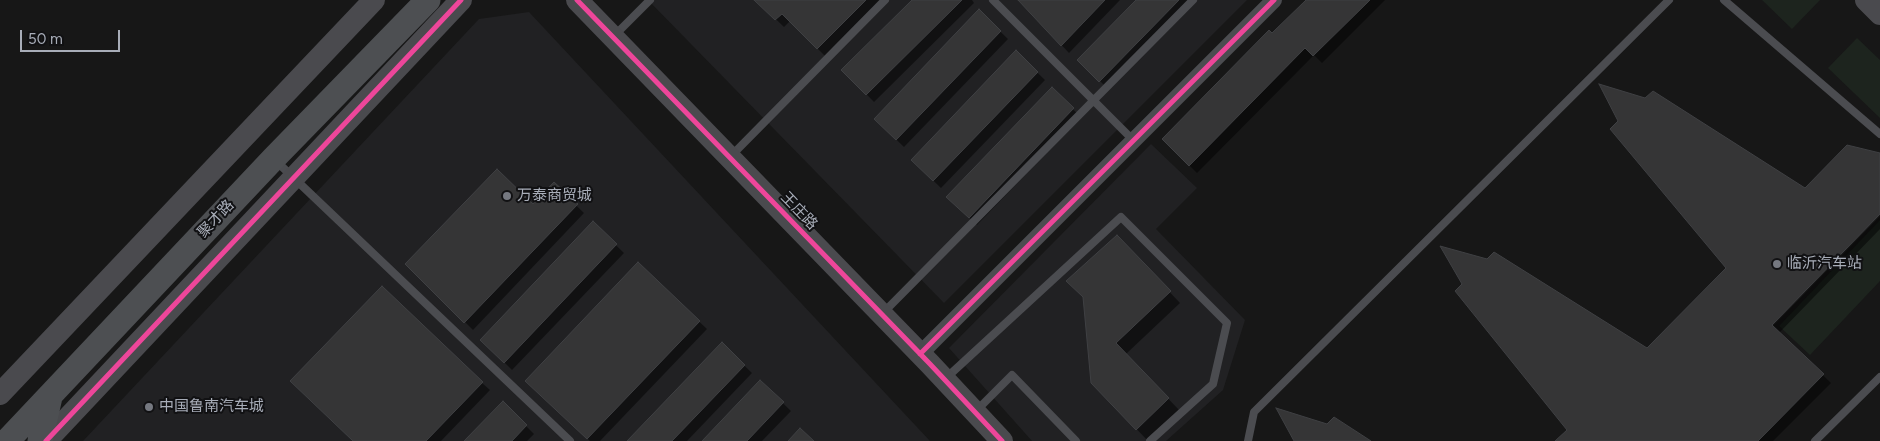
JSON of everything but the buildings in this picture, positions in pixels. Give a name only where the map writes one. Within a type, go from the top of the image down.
[{"type":"main road","name":"聚才路","points":[[0,427],[242,170],[406,0]]},
{"type":"main road","name":"聚才路","points":[[7,441],[274,158],[428,0]]},
{"type":"main road","points":[[40,441],[51,395]]},
{"type":"street","points":[[0,394],[374,0]]},
{"type":"street","points":[[46,441],[461,0]]},
{"type":"street","name":"王庄路","points":[[577,0],[882,314],[1002,441]]},
{"type":"street","points":[[920,354],[1274,0]]},
{"type":"street","points":[[1866,0],[1880,14]]},
{"type":"lane","points":[[613,37],[650,0]]},
{"type":"lane","points":[[730,158],[885,0]]},
{"type":"lane","points":[[993,0],[1134,141]]},
{"type":"lane","points":[[882,314],[1193,0]]},
{"type":"lane","points":[[1248,441],[1254,412],[1669,0]]},
{"type":"lane","points":[[1724,0],[1880,134]]},
{"type":"lane","points":[[274,158],[570,441]]},
{"type":"lane","points":[[945,380],[1121,217],[1227,323],[1213,384],[1150,441]]},
{"type":"lane","points":[[975,412],[1012,375],[1076,441]]},
{"type":"lane","points":[[1815,441],[1880,377]]},
{"type":"shaded area","points":[[648,0],[1247,0],[944,303]]},
{"type":"shaded area","points":[[1762,0],[1820,0],[1792,29]]},
{"type":"shaded area","name":"万泰商贸城","points":[[529,12],[930,441],[83,441],[479,19]]},
{"type":"shaded area","points":[[1857,38],[1880,60],[1880,118],[1828,68]]},
{"type":"shaded area","points":[[1151,144],[1197,188],[1156,229],[1245,320],[1223,390],[1166,441],[1032,441],[949,348]]},
{"type":"shaded area","points":[[1880,220],[1880,281],[1810,355],[1779,326]]},
{"type":"cycle path","points":[[46,441],[461,0]]},
{"type":"cycle path","points":[[577,0],[930,364],[1002,441]]},
{"type":"cycle path","points":[[920,354],[1274,0]]},
{"type":"place","name":"万泰商贸城","points":[[507,196]]},
{"type":"place","name":"临沂汽车站","points":[[1777,264]]},
{"type":"place","name":"中国鲁南汽车城","points":[[149,407]]}]
